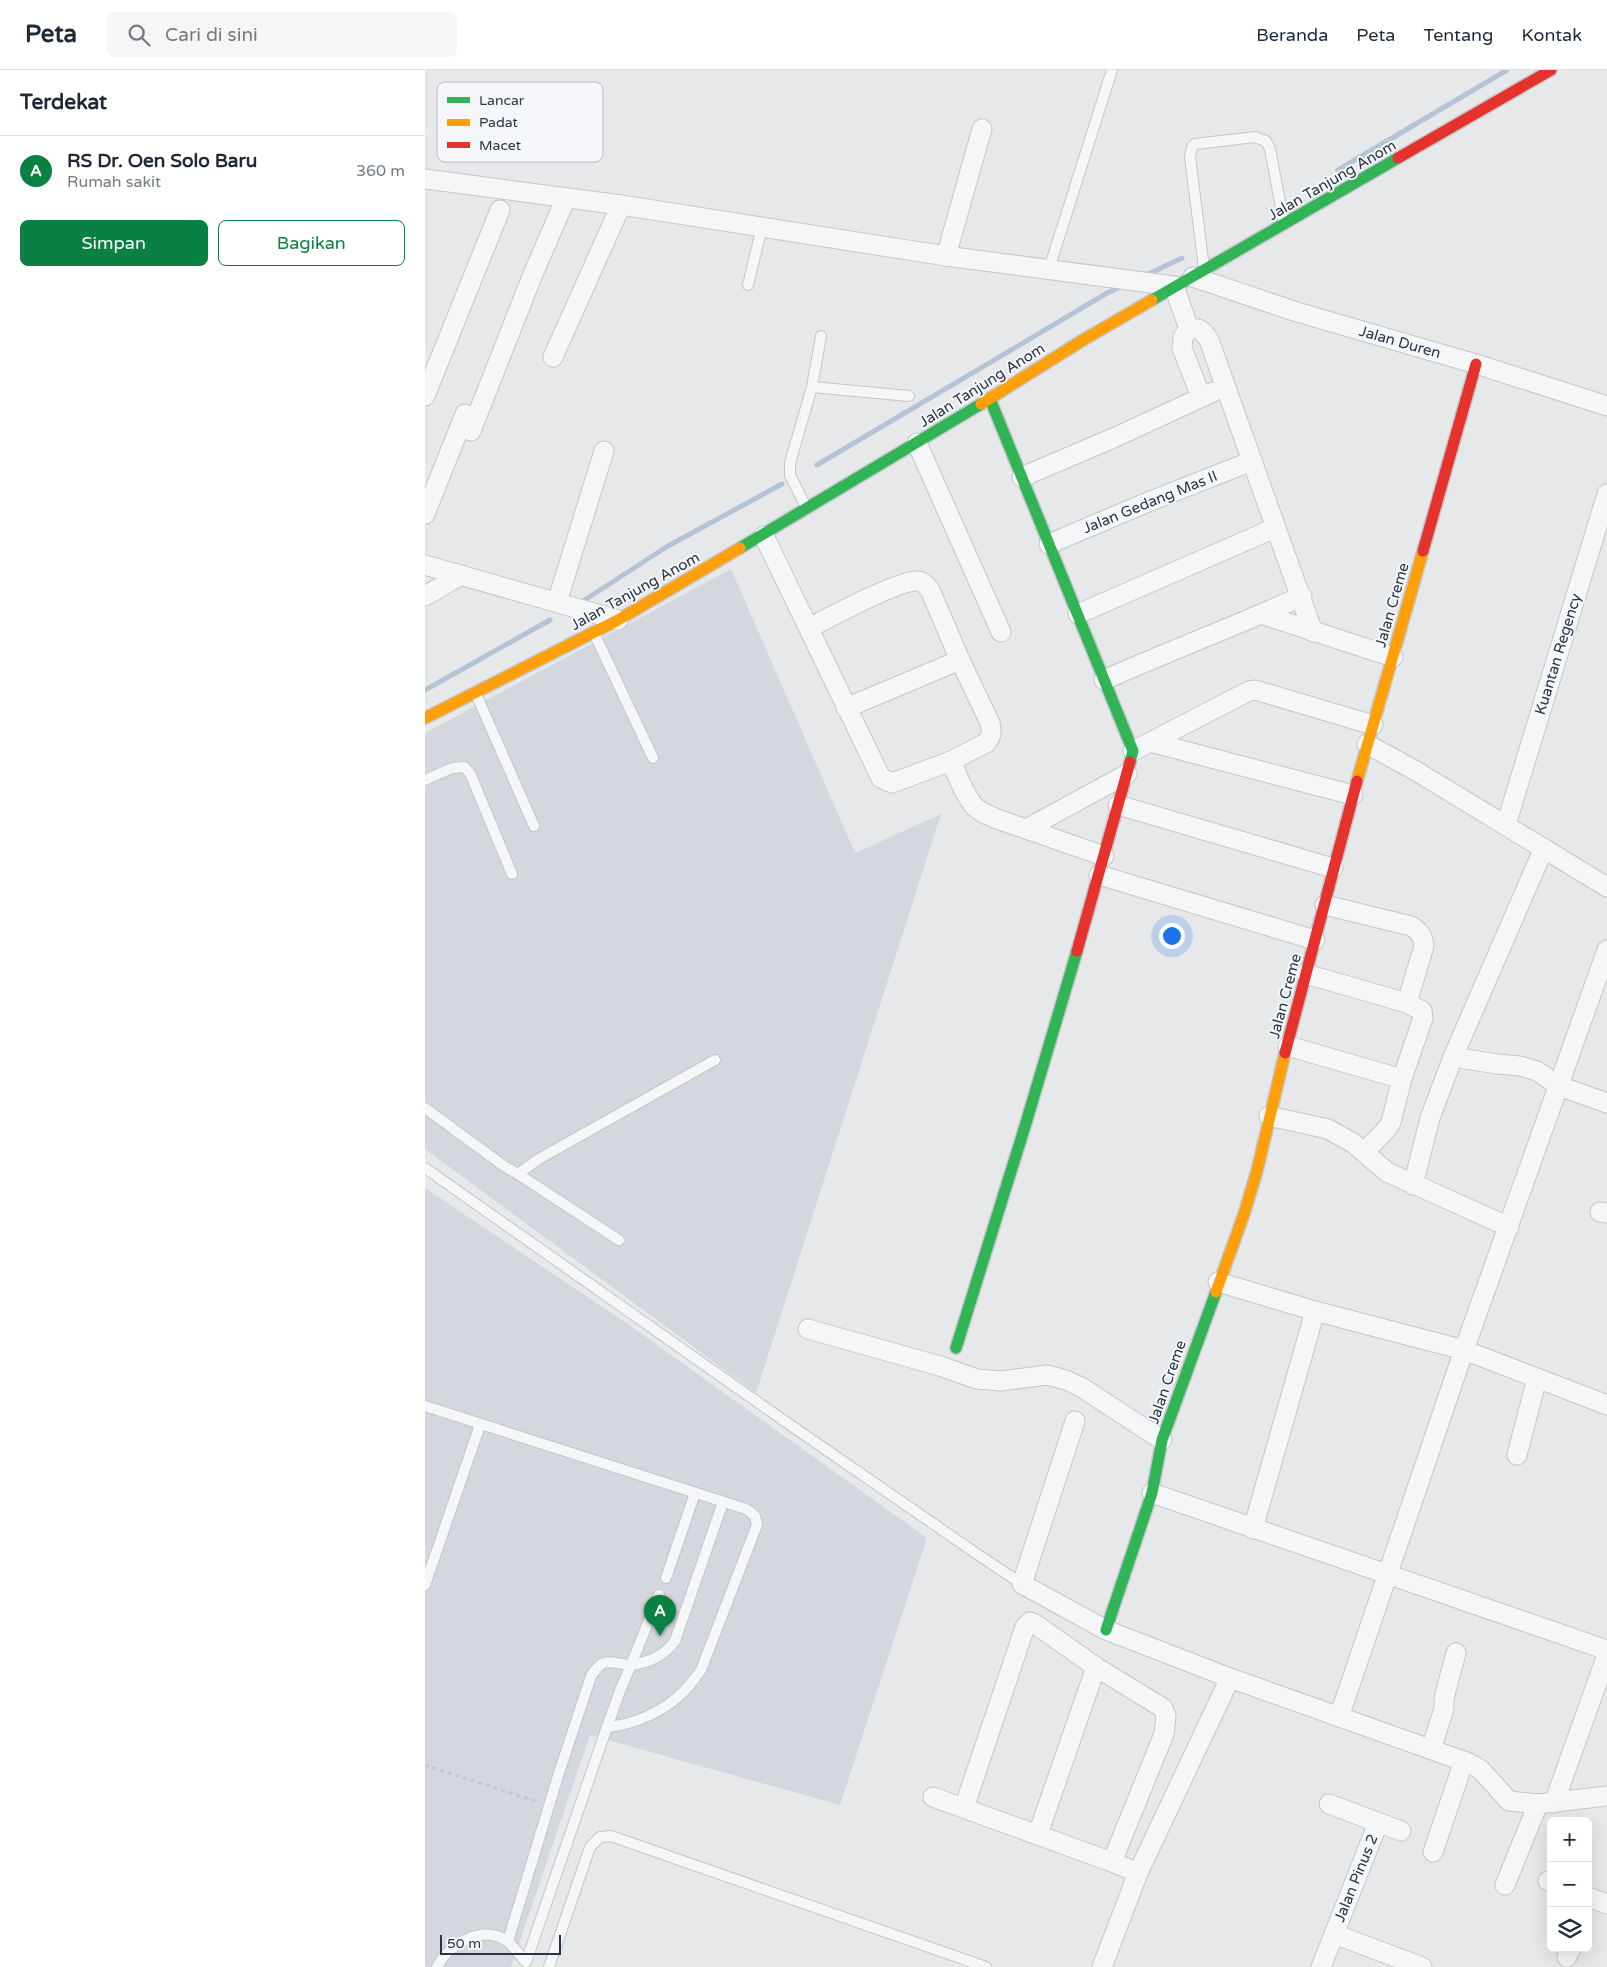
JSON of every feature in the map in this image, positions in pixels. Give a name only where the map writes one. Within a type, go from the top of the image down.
[{"type":"street","name":"Jalan Tanjung Anom","points":[[425,718],[618,620],[764,536],[806,508],[990,399],[1083,340],[1174,286],[1199,274],[1551,70]]},
{"type":"street","points":[[946,256],[982,129]]},
{"type":"street","points":[[425,179],[621,205],[946,256],[1174,286],[1189,329]]},
{"type":"street","points":[[425,514],[468,422],[566,198]]},
{"type":"street","points":[[553,357],[621,205]]},
{"type":"street","points":[[425,396],[500,210]]},
{"type":"street","name":"Jalan Duren","points":[[1199,274],[1297,312],[1476,364],[1607,406]]},
{"type":"street","points":[[1201,397],[1183,348],[1183,337],[1189,329],[1197,328],[1205,332],[1226,386],[1313,632]]},
{"type":"street","name":"Jalan Creme","points":[[1106,1630],[1152,1493],[1162,1440],[1244,1214],[1257,1171],[1269,1116],[1353,794],[1476,364]]},
{"type":"street","points":[[1022,476],[1118,436],[1226,386]]},
{"type":"street","points":[[956,1348],[1026,1123],[1099,875],[1133,751],[990,399]]},
{"type":"street","points":[[917,443],[1001,632]]},
{"type":"street","points":[[557,602],[604,451]]},
{"type":"street","name":"Jalan Gedang Mas II","points":[[1049,544],[1252,461]]},
{"type":"street","name":"Kuantan Regency","points":[[1509,815],[1607,494]]},
{"type":"street","points":[[1078,614],[1275,528]]},
{"type":"street","points":[[764,536],[878,774],[886,782],[892,783],[951,761],[986,743],[990,738],[992,731],[990,723],[930,590],[919,580],[909,582],[863,601],[809,628]]},
{"type":"street","points":[[425,565],[618,620]]},
{"type":"street","points":[[425,596],[461,576]]},
{"type":"street","points":[[1104,680],[1175,648],[1301,596]]},
{"type":"street","points":[[1261,614],[1393,657]]},
{"type":"street","points":[[846,708],[960,660]]},
{"type":"street","points":[[1133,751],[1249,691],[1255,690],[1373,725]]},
{"type":"street","points":[[1150,742],[1353,794]]},
{"type":"street","points":[[1367,744],[1416,771],[1607,887]]},
{"type":"street","points":[[951,761],[968,796],[976,808],[984,813],[1104,856]]},
{"type":"street","points":[[1026,829],[1127,774]]},
{"type":"street","points":[[1118,805],[1333,868]]},
{"type":"street","points":[[1413,1185],[1430,1118],[1453,1057],[1544,848]]},
{"type":"street","points":[[1099,875],[1315,940]]},
{"type":"street","points":[[1325,905],[1411,926],[1419,931],[1424,939],[1424,946],[1407,1003]]},
{"type":"street","points":[[1339,1717],[1464,1350],[1559,1086],[1599,997],[1607,950]]},
{"type":"street","points":[[1306,974],[1407,1003],[1419,1008],[1423,1014],[1402,1079],[1391,1122],[1386,1130],[1364,1152]]},
{"type":"street","points":[[1288,1046],[1402,1079]]},
{"type":"street","points":[[1453,1057],[1520,1066],[1537,1071],[1559,1086],[1607,1103]]},
{"type":"street","points":[[1269,1116],[1328,1129],[1364,1152],[1387,1172],[1509,1227]]},
{"type":"street","points":[[1218,1282],[1315,1311],[1464,1350],[1607,1405]]},
{"type":"street","points":[[1253,1529],[1315,1311]]},
{"type":"street","points":[[808,1329],[940,1366],[977,1379],[1001,1381],[1047,1376],[1066,1380],[1081,1387],[1162,1440]]},
{"type":"street","points":[[1517,1455],[1537,1378]]},
{"type":"street","points":[[1075,1421],[1022,1584],[1106,1630],[1230,1678],[1464,1761],[1481,1770],[1509,1801],[1546,1803],[1607,1796]]},
{"type":"street","points":[[1152,1493],[1607,1650]]},
{"type":"street","points":[[964,1808],[1027,1624],[1030,1622],[1096,1667],[1163,1708],[1166,1716],[1164,1734],[1112,1862]]},
{"type":"street","points":[[1431,1749],[1444,1708],[1444,1698],[1456,1653]]},
{"type":"street","points":[[1505,1885],[1546,1803],[1607,1655]]},
{"type":"street","points":[[1038,1834],[1096,1667]]},
{"type":"street","points":[[1102,1967],[1138,1873],[1230,1678]]},
{"type":"street","points":[[1433,1852],[1464,1761]]},
{"type":"street","points":[[933,1797],[1038,1834],[1138,1873]]},
{"type":"street","name":"Jalan Pinus 2","points":[[1329,1804],[1401,1831]]},
{"type":"street","name":"Jalan Pinus 2","points":[[1321,1967],[1378,1823]]},
{"type":"street","name":"Jalan Pinus 2","points":[[1334,1934],[1422,1967]]},
{"type":"lane","points":[[1049,269],[1112,70]]},
{"type":"lane","points":[[1199,274],[1190,157],[1195,144],[1255,137],[1266,141],[1270,149],[1285,224]]},
{"type":"lane","points":[[748,285],[762,227]]},
{"type":"lane","points":[[806,508],[790,475],[790,463],[812,387],[821,336]]},
{"type":"lane","points":[[812,387],[909,396]]},
{"type":"lane","points":[[593,632],[653,758]]},
{"type":"lane","points":[[475,694],[534,826]]},
{"type":"lane","points":[[425,780],[452,768],[464,767],[469,773],[512,874]]},
{"type":"lane","points":[[518,1174],[537,1160],[715,1060]]},
{"type":"lane","points":[[425,1108],[504,1166],[619,1240]]},
{"type":"lane","points":[[425,1168],[781,1418],[1022,1584]]},
{"type":"lane","points":[[425,1406],[746,1509],[755,1516],[757,1525],[701,1670],[680,1696],[649,1715],[636,1721],[607,1726]]},
{"type":"lane","points":[[425,1585],[480,1425]]},
{"type":"lane","points":[[666,1578],[695,1494]]},
{"type":"lane","points":[[508,1941],[591,1676],[599,1664],[605,1662],[631,1665],[645,1663],[668,1650],[675,1641],[723,1502]]},
{"type":"lane","points":[[525,1964],[607,1726],[659,1595]]},
{"type":"lane","points":[[549,1967],[590,1847],[600,1837],[611,1836],[986,1967]]},
{"type":"lane","points":[[437,1967],[447,1952],[469,1938],[482,1935],[508,1941],[525,1964]]},
{"type":"path","points":[[425,1765],[549,1806]]},
{"type":"shaded area","points":[[731,569],[855,853],[941,814],[756,1393],[425,1149],[425,733]]},
{"type":"shaded area","points":[[425,1188],[632,1327],[927,1538],[840,1805],[590,1735],[511,1967],[425,1967]]},
{"type":"waterway","points":[[1338,170],[1507,70]]},
{"type":"waterway","points":[[1144,276],[1182,258]]},
{"type":"waterway","points":[[817,465],[1122,286]]},
{"type":"waterway","points":[[580,603],[668,546],[782,484]]},
{"type":"waterway","points":[[425,690],[550,620]]},
{"type":"traffic: fast","points":[[1152,300],[1398,158]]},
{"type":"traffic: fast","points":[[990,399],[1133,751],[1130,762]]},
{"type":"traffic: fast","points":[[740,548],[981,404]]},
{"type":"traffic: fast","points":[[956,1348],[1077,951]]},
{"type":"traffic: fast","points":[[1106,1630],[1152,1493],[1162,1440],[1216,1292]]},
{"type":"traffic: slow","points":[[981,404],[1083,340],[1152,300]]},
{"type":"traffic: slow","points":[[425,718],[618,620],[740,548]]},
{"type":"traffic: slow","points":[[1357,781],[1423,551]]},
{"type":"traffic: slow","points":[[1216,1292],[1257,1171],[1285,1053]]},
{"type":"traffic: jam","points":[[1398,158],[1551,70]]},
{"type":"traffic: jam","points":[[1423,551],[1476,364]]},
{"type":"traffic: jam","points":[[1077,951],[1130,762]]},
{"type":"traffic: jam","points":[[1285,1053],[1357,781]]},
{"type":"place","name":"RS Dr. Oen Solo Baru","points":[[660,1636]]}]
